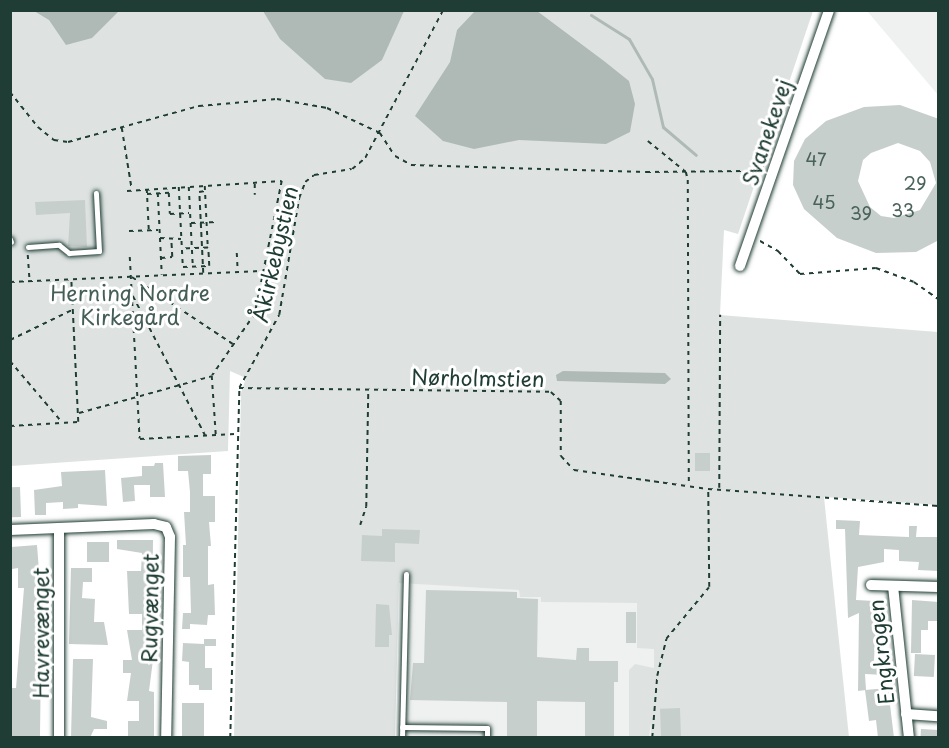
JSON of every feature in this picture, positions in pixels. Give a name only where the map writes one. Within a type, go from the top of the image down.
[{"type":"street","name":"Svanekevej","points":[[740,266],[829,10]]},
{"type":"street","name":"Rugvænget","points":[[10,530],[154,524],[165,527],[170,537],[166,738]]},
{"type":"street","name":"Havrevænget","points":[[59,528],[59,738]]},
{"type":"street","name":"Engkrogen","points":[[871,585],[939,587]]},
{"type":"street","name":"Engkrogen","points":[[893,586],[909,738]]},
{"type":"street","name":"Engkrogen","points":[[906,714],[939,716]]},
{"type":"lane","points":[[28,247],[59,245],[69,253],[99,251],[96,193]]},
{"type":"lane","points":[[402,738],[406,574]]},
{"type":"lane","points":[[402,727],[487,728],[487,738]]},
{"type":"path","name":"Åkirkebystien","points":[[230,738],[239,388],[279,315],[299,198],[305,182],[314,175],[352,169],[365,158],[443,10]]},
{"type":"path","points":[[10,92],[38,127],[54,140],[68,142],[199,106],[277,99],[327,108],[380,133],[395,156],[411,165],[686,172],[760,170],[767,165]]},
{"type":"path","points":[[122,127],[132,190]]},
{"type":"path","points":[[648,141],[686,172]]},
{"type":"path","points":[[686,172],[689,485]]},
{"type":"path","points":[[78,414],[212,376],[255,314],[282,182],[179,186],[127,191]]},
{"type":"path","points":[[255,183],[255,195]]},
{"type":"path","points":[[179,186],[183,267],[194,267],[209,266],[205,185]]},
{"type":"path","points":[[189,186],[194,267]]},
{"type":"path","points":[[147,188],[149,230]]},
{"type":"path","points":[[203,274],[199,192],[205,191]]},
{"type":"path","points":[[158,193],[162,276]]},
{"type":"path","points":[[147,194],[169,193],[170,213],[191,212]]},
{"type":"path","points":[[191,223],[217,222]]},
{"type":"path","points":[[129,231],[159,230]]},
{"type":"path","points":[[750,237],[778,252],[800,274],[876,268],[914,282],[939,299]]},
{"type":"path","points":[[160,238],[182,239]]},
{"type":"path","points":[[161,258],[172,257],[171,239]]},
{"type":"path","points":[[28,247],[30,282]]},
{"type":"path","points":[[182,249],[208,248]]},
{"type":"path","points":[[237,254],[238,272]]},
{"type":"path","points":[[130,257],[140,439],[237,434]]},
{"type":"path","points":[[10,282],[263,270]]},
{"type":"path","points":[[131,277],[234,345]]},
{"type":"path","points":[[10,426],[78,422],[71,280]]},
{"type":"path","points":[[132,295],[181,385],[205,435]]},
{"type":"path","points":[[10,340],[72,309]]},
{"type":"path","points":[[719,490],[720,315]]},
{"type":"path","points":[[10,360],[63,423]]},
{"type":"path","points":[[212,376],[216,435]]},
{"type":"path","name":"Nørholmstien","points":[[239,388],[551,392],[561,401],[561,456],[574,470],[708,489],[939,506]]},
{"type":"path","points":[[360,525],[366,507],[368,390]]},
{"type":"path","points":[[652,738],[657,676],[666,639],[709,587],[708,489]]},
{"type":"shaded area","points":[[34,11],[119,11],[92,38],[66,45],[49,20]]},
{"type":"shaded area","points":[[263,11],[404,11],[382,60],[351,83],[325,79],[280,39]]},
{"type":"shaded area","points":[[475,11],[537,11],[604,61],[629,81],[635,104],[630,132],[606,144],[519,140],[474,149],[443,141],[415,116],[450,62],[457,30]]},
{"type":"shaded area","points":[[867,11],[938,11],[938,95]]},
{"type":"shaded area","points":[[563,371],[665,373],[671,379],[665,384],[557,381],[556,375]]},
{"type":"shaded area","points":[[399,583],[656,587],[653,738],[396,738]]},
{"type":"green space","name":"Herning Nordre Kirkegård","points":[[11,11],[813,11],[738,234],[724,230],[720,315],[938,332],[938,505],[824,497],[849,737],[651,737],[651,723],[649,737],[629,737],[629,670],[635,664],[654,668],[654,649],[637,648],[637,603],[541,602],[541,597],[520,597],[519,590],[399,583],[395,737],[234,737],[241,393],[246,378],[230,371],[228,451],[11,466]]},
{"type":"building","points":[[900,105],[939,119],[939,240],[916,252],[876,253],[837,238],[804,209],[793,185],[794,161],[805,139],[826,121],[864,107]],"holes":[[[898,143],[920,151],[930,162],[936,183],[920,210],[894,218],[881,216],[870,207],[858,181],[863,160],[871,153]]]},
{"type":"building","points":[[85,200],[87,247],[68,246],[70,213],[36,215],[35,202]]},
{"type":"building","points":[[695,453],[710,453],[710,471],[695,471]]},
{"type":"building","points":[[211,455],[211,474],[203,474],[203,496],[215,496],[215,522],[209,522],[211,546],[208,546],[208,585],[214,584],[215,615],[208,615],[207,625],[190,624],[190,629],[182,629],[183,613],[191,613],[190,577],[183,577],[183,545],[186,545],[184,512],[190,512],[190,492],[188,471],[178,471],[178,456]]},
{"type":"building","points":[[155,463],[163,463],[165,497],[150,497],[150,485],[134,485],[135,501],[123,502],[121,478],[142,476],[142,466],[154,466]]},
{"type":"building","points":[[105,470],[107,506],[78,504],[78,508],[63,509],[63,502],[46,503],[46,515],[35,515],[34,490],[62,486],[61,472]]},
{"type":"building","points":[[10,487],[20,487],[21,517],[11,517]]},
{"type":"building","points":[[836,520],[860,521],[859,535],[909,537],[909,526],[917,526],[916,537],[939,537],[939,571],[918,570],[919,562],[899,561],[899,550],[884,549],[884,562],[858,567],[856,600],[874,601],[874,626],[882,627],[881,640],[875,640],[874,661],[885,661],[885,675],[865,674],[866,690],[858,691],[859,613],[848,618],[845,529],[836,529]]},
{"type":"building","points":[[382,529],[420,530],[419,544],[395,543],[395,562],[361,561],[362,535],[382,536]]},
{"type":"building","points":[[117,540],[153,540],[152,644],[144,644],[144,660],[153,660],[149,691],[154,692],[154,736],[128,738],[128,721],[139,721],[139,701],[127,701],[131,673],[123,673],[123,660],[132,660],[127,630],[142,630],[142,614],[129,614],[127,571],[141,571],[142,553],[117,549]]},
{"type":"building","points":[[87,542],[109,542],[109,562],[87,562]]},
{"type":"building","points":[[37,545],[39,571],[42,571],[40,736],[12,736],[10,688],[16,688],[24,588],[18,588],[18,568],[12,569],[11,547]]},
{"type":"building","points":[[71,568],[92,568],[92,582],[83,582],[82,598],[95,599],[94,622],[104,622],[108,645],[69,644]]},
{"type":"building","points":[[426,590],[517,592],[517,598],[538,599],[537,657],[576,660],[577,648],[589,648],[589,661],[618,661],[618,682],[614,682],[614,738],[585,738],[585,702],[537,701],[537,738],[507,738],[507,702],[410,700],[413,663],[424,663]]},
{"type":"building","points":[[912,600],[939,602],[939,621],[928,621],[928,630],[921,630],[921,653],[911,653]]},
{"type":"building","points":[[376,604],[389,605],[392,635],[389,635],[389,647],[375,647]]},
{"type":"building","points":[[626,612],[636,612],[636,643],[626,643]]},
{"type":"building","points":[[204,639],[216,639],[216,646],[205,646],[205,668],[212,668],[212,690],[199,690],[199,685],[189,685],[189,662],[182,661],[183,643],[204,644]]},
{"type":"building","points":[[915,654],[935,655],[934,677],[914,676]]},
{"type":"building","points":[[73,659],[93,659],[91,717],[107,721],[107,729],[94,729],[90,738],[71,738]]},
{"type":"building","points":[[888,688],[894,738],[878,738],[876,720],[869,721],[865,690]]},
{"type":"building","points":[[182,703],[204,703],[204,738],[182,738]]},
{"type":"building","points":[[680,708],[681,738],[661,738],[660,709]]},
{"type":"building","points":[[921,729],[938,730],[938,738],[921,738]]},
{"type":"waterway","points":[[591,15],[629,39],[652,79],[663,127],[696,155]]}]
